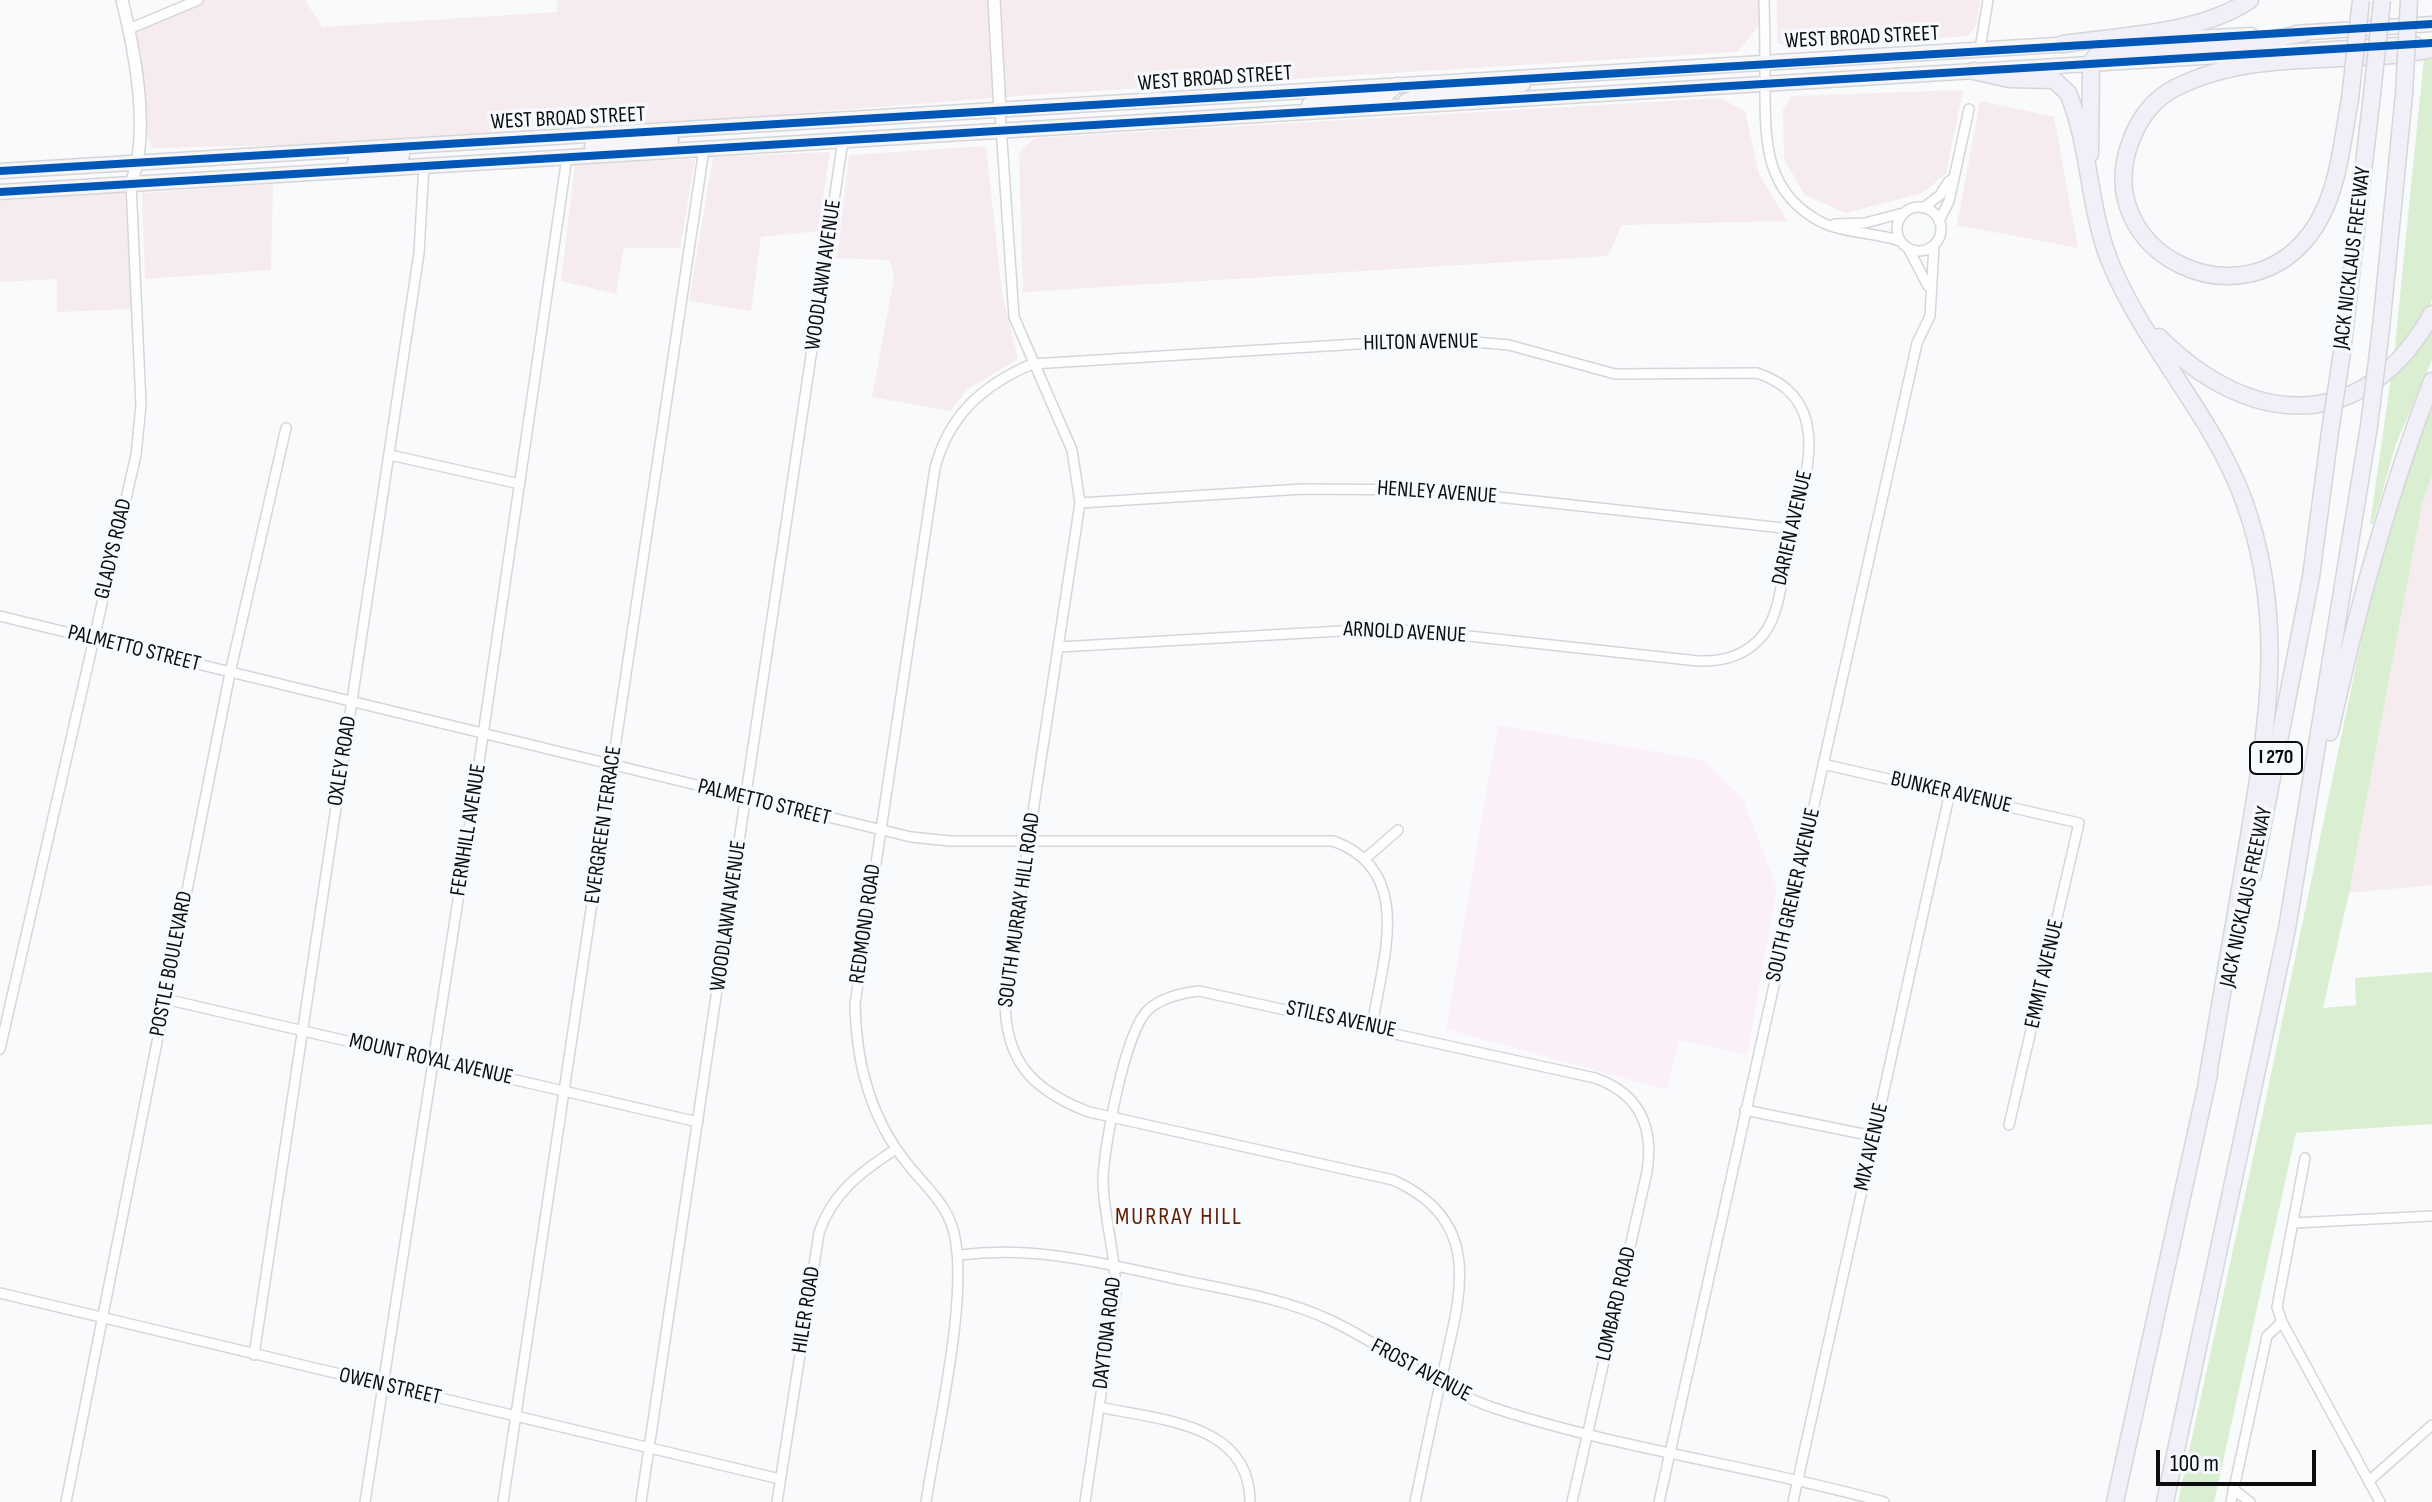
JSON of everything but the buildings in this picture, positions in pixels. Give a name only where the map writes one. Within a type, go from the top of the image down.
[{"type":"highway","points":[[2063,44],[2187,24],[2219,16],[2250,0]]},
{"type":"highway","points":[[2361,0],[2350,99],[2337,171],[2309,235],[2285,259],[2247,275],[2211,276],[2179,266],[2152,245],[2141,231],[2127,198],[2125,163],[2129,145],[2146,111],[2171,90],[2197,77],[2241,65],[2432,49]]},
{"type":"highway","name":"JACK NICKLAUS FREEWAY","points":[[2115,1502],[2251,883],[2311,577],[2342,352],[2382,0]]},
{"type":"highway","name":"JACK NICKLAUS FREEWAY","points":[[2165,1502],[2287,929],[2369,426],[2404,94],[2409,0]]},
{"type":"highway","points":[[2089,188],[2091,63],[2096,56],[2257,42],[2305,33]]},
{"type":"highway","points":[[1974,71],[2009,79],[2044,79],[2063,87],[2072,102],[2096,222],[2113,271],[2220,450],[2244,500],[2270,606],[2267,726],[2207,1081]]},
{"type":"highway","points":[[2141,319],[2176,354],[2216,385],[2246,399],[2304,404],[2354,393],[2383,375],[2419,337],[2432,314]]},
{"type":"highway","points":[[2287,929],[2346,658],[2398,470],[2432,381]]},
{"type":"main road","name":"WEST BROAD STREET","points":[[0,171],[2432,24]]},
{"type":"main road","name":"WEST BROAD STREET","points":[[0,192],[2432,43]]},
{"type":"main road","points":[[1395,107],[1422,95],[1523,85],[1530,77]]},
{"type":"main road","points":[[1291,113],[1300,107],[1321,102],[1385,96],[1397,85]]},
{"type":"main road","points":[[567,157],[579,148],[595,145],[704,138],[722,128]]},
{"type":"main road","points":[[276,175],[300,166],[427,153],[438,144]]},
{"type":"street","points":[[122,0],[137,87],[139,162],[131,183]]},
{"type":"street","points":[[129,29],[198,0]]},
{"type":"street","points":[[994,0],[1000,111]]},
{"type":"street","points":[[1764,0],[1765,138],[1772,172],[1791,201],[1823,223],[1904,244],[1918,251],[1934,245],[1940,236],[1939,221],[1949,201],[1969,109]]},
{"type":"street","points":[[1980,49],[1988,0]]},
{"type":"street","name":"SOUTH MURRAY HILL ROAD","points":[[1000,111],[1011,301],[1032,364],[1072,450],[1080,503],[1005,996],[1006,1022],[1012,1048],[1024,1071],[1042,1090],[1075,1107],[1393,1180],[1424,1198],[1448,1225],[1461,1264],[1461,1291],[1415,1502]]},
{"type":"street","name":"WOODLAWN AVENUE","points":[[641,1502],[843,140]]},
{"type":"street","name":"EVERGREEN TERRACE","points":[[503,1502],[704,149]]},
{"type":"street","name":"FERNHILL AVENUE","points":[[365,1502],[483,736],[567,157]]},
{"type":"street","name":"OXLEY ROAD","points":[[254,1355],[419,253],[424,165]]},
{"type":"street","points":[[1823,223],[1865,223],[1923,208],[1940,195],[1955,167]]},
{"type":"street","name":"GLADYS ROAD","points":[[0,1049],[136,455],[141,417],[131,183]]},
{"type":"street","points":[[1923,208],[1939,221]]},
{"type":"street","points":[[1906,211],[1897,228],[1930,289]]},
{"type":"street","name":"SOUTH GRENER AVENUE","points":[[1659,1502],[1917,343],[1930,316],[1934,245]]},
{"type":"street","name":"HILTON AVENUE","points":[[1032,364],[1466,339],[1509,345],[1615,374],[1757,373],[1778,381],[1797,399]]},
{"type":"street","name":"REDMOND ROAD","points":[[926,1502],[960,1255],[946,1213],[896,1149],[867,1088],[855,1025],[856,989],[939,455],[953,424],[970,403],[996,381],[1032,364]]},
{"type":"street","name":"DARIEN AVENUE","points":[[1747,649],[1762,636],[1772,619],[1810,448],[1806,418],[1797,399]]},
{"type":"street","name":"POSTLE BOULEVARD","points":[[66,1502],[230,673],[286,428]]},
{"type":"street","points":[[390,455],[520,484]]},
{"type":"street","name":"HENLEY AVENUE","points":[[1080,503],[1303,489],[1434,490],[1792,529]]},
{"type":"street","name":"PALMETTO STREET","points":[[0,616],[880,831],[941,841],[1317,839],[1349,847],[1366,858]]},
{"type":"street","name":"ARNOLD AVENUE","points":[[1059,647],[1329,629],[1423,631],[1698,661],[1728,659],[1747,649]]},
{"type":"street","name":"BUNKER AVENUE","points":[[1823,764],[2079,823]]},
{"type":"street","name":"MIX AVENUE","points":[[1793,1502],[1950,792]]},
{"type":"street","name":"EMMIT AVENUE","points":[[2009,1125],[2079,823]]},
{"type":"street","points":[[1372,1026],[1388,904],[1378,874],[1366,858],[1398,830]]},
{"type":"street","name":"STILES AVENUE","points":[[1112,1116],[1138,1023],[1146,1012],[1169,997],[1199,991],[1372,1026],[1595,1078],[1612,1084],[1638,1106]]},
{"type":"street","name":"MOUNT ROYAL AVENUE","points":[[165,999],[698,1122]]},
{"type":"street","name":"LOMBARD ROAD","points":[[1572,1502],[1647,1172],[1648,1131],[1638,1106]]},
{"type":"street","points":[[1745,1110],[1873,1136]]},
{"type":"street","name":"DAYTONA ROAD","points":[[1085,1502],[1116,1293],[1116,1266],[1103,1180],[1112,1116]]},
{"type":"street","name":"HILER ROAD","points":[[777,1502],[819,1233],[825,1213],[864,1170],[896,1149]]},
{"type":"street","points":[[2305,1158],[2278,1293],[2282,1322],[2380,1502]]},
{"type":"street","points":[[2293,1223],[2432,1216]]},
{"type":"street","name":"FROST AVENUE","points":[[960,1255],[1031,1251],[1252,1295],[1310,1312],[1440,1385],[1492,1407],[1587,1435],[1799,1479],[1884,1502]]},
{"type":"street","name":"OWEN STREET","points":[[0,1293],[780,1479]]},
{"type":"street","points":[[2231,1502],[2267,1336],[2272,1327],[2282,1322]]},
{"type":"street","points":[[1099,1407],[1193,1428],[1214,1436],[1242,1465],[1248,1478],[1250,1502]]},
{"type":"street","points":[[2369,1481],[2432,1425]]},
{"type":"street","points":[[2233,1489],[2250,1502]]},
{"type":"shaded area","points":[[198,0],[305,0],[322,27],[557,12],[557,0],[1764,0],[1765,19],[1737,52],[1046,94],[711,120],[289,145],[152,148],[138,114],[129,29]]},
{"type":"shaded area","points":[[1777,0],[1980,0],[1977,23],[1968,36],[1797,49],[1777,43]]},
{"type":"shaded area","points":[[1963,90],[1946,174],[1922,193],[1846,213],[1805,195],[1784,159],[1783,109],[1792,96]]},
{"type":"shaded area","points":[[1720,98],[1745,111],[1759,174],[1787,221],[1622,225],[1608,256],[1023,292],[1019,153],[1035,138]]},
{"type":"shaded area","points":[[1980,101],[2054,117],[2078,248],[1957,225]]},
{"type":"shaded area","points":[[986,146],[1002,293],[1018,359],[968,389],[950,411],[872,397],[894,278],[890,260],[837,258],[849,155]]},
{"type":"shaded area","points":[[830,152],[818,231],[761,237],[751,311],[689,301],[713,157]]},
{"type":"shaded area","points":[[695,159],[680,248],[624,248],[616,294],[561,281],[575,164]]},
{"type":"shaded area","points":[[273,184],[271,270],[145,279],[142,193]]},
{"type":"shaded area","points":[[125,192],[132,309],[57,312],[57,279],[0,282],[0,201]]},
{"type":"shaded area","points":[[2432,476],[2432,885],[2349,893],[2423,500]]},
{"type":"shaded area","points":[[1498,725],[1703,760],[1743,799],[1777,888],[1747,1055],[1679,1040],[1667,1090],[1446,1029]]},
{"type":"green space","points":[[2424,58],[2432,58],[2432,299],[2428,312],[2394,356]]},
{"type":"green space","points":[[2432,330],[2432,360],[2396,444],[2373,524],[2370,524],[2391,377],[2414,355]]},
{"type":"green space","points":[[2432,394],[2432,476],[2423,500],[2349,893],[2323,1008],[2356,1005],[2355,978],[2432,972],[2432,1124],[2296,1133],[2214,1502],[2178,1502],[2374,579]]},
{"type":"cycle path","points":[[0,171],[2432,24]]},
{"type":"cycle path","points":[[0,192],[2432,43]]},
{"type":"district","name":"MURRAY HILL","points":[[1179,1218]]}]
